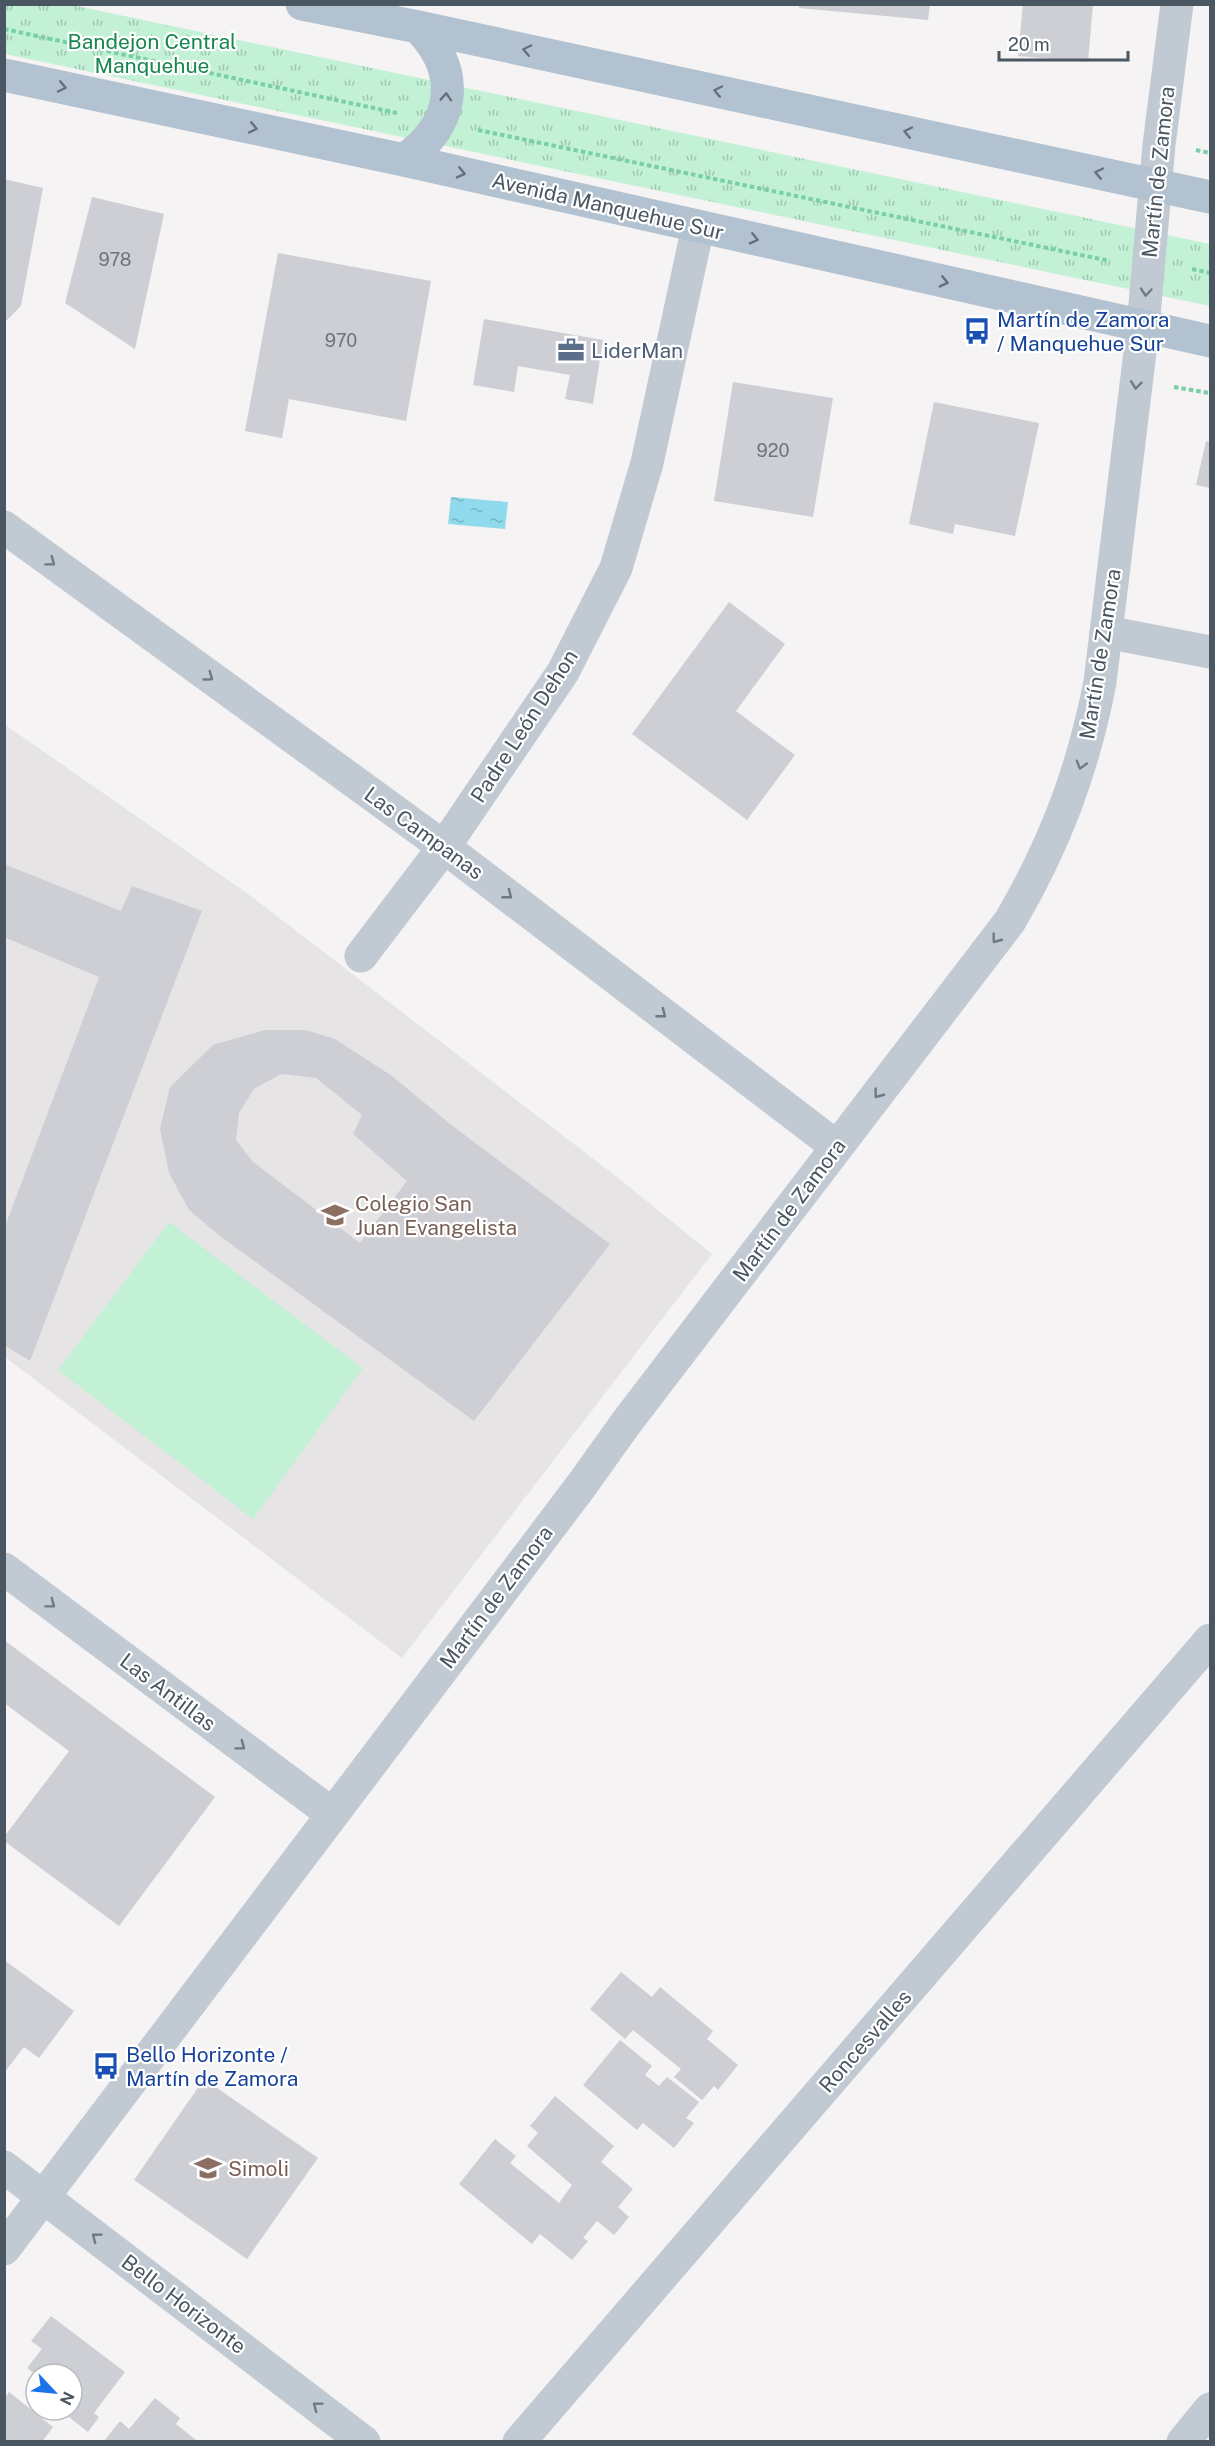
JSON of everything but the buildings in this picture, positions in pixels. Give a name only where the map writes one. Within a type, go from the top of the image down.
[{"type":"main road","points":[[302,4],[1210,197]]},
{"type":"main road","points":[[404,160],[431,138],[440,123],[447,92],[445,71],[439,54],[418,27]]},
{"type":"main road","name":"Avenida Manquehue Sur","points":[[4,75],[404,160],[1210,341]]},
{"type":"street","name":"Martín de Zamora","points":[[4,2249],[45,2198],[332,1814],[1010,921],[1036,876],[1058,828],[1083,759],[1098,691],[1143,327],[1156,185],[1178,4]]},
{"type":"street","name":"Padre León Dehon","points":[[361,956],[444,847],[563,672],[616,568],[647,463],[698,227]]},
{"type":"street","name":"Las Campanas","points":[[4,527],[444,847],[837,1147]]},
{"type":"street","points":[[1106,632],[1210,652]]},
{"type":"street","name":"Las Antillas","points":[[4,1569],[332,1814]]},
{"type":"street","name":"Roncesvalles","points":[[519,2442],[1210,1640]]},
{"type":"street","name":"Bello Horizonte","points":[[4,2167],[364,2442]]},
{"type":"street","points":[[1183,2442],[1210,2409]]},
{"type":"path","points":[[4,29],[440,123],[1110,262]]},
{"type":"path","points":[[1205,152],[1210,153]]},
{"type":"path","points":[[1192,269],[1210,273]]},
{"type":"path","points":[[1182,389],[1210,393]]},
{"type":"shaded area","name":"Colegio San Juan Evangelista","points":[[4,724],[248,894],[617,1177],[712,1254],[402,1658],[5,1357]]},
{"type":"green space","name":"Bandejon Central Manquehue","points":[[5,5],[72,5],[1210,244],[1210,306],[5,54]]},
{"type":"green space","points":[[169,1222],[363,1368],[253,1519],[58,1370]]},
{"type":"water","points":[[451,497],[508,502],[505,529],[448,524]]},
{"type":"place","name":"Martín de Zamora / Manquehue Sur","points":[[977,331]]},
{"type":"place","name":"LiderMan","points":[[571,350]]},
{"type":"place","name":"Colegio San Juan Evangelista","points":[[335,1215]]},
{"type":"place","name":"Bello Horizonte / Martín de Zamora","points":[[106,2066]]},
{"type":"place","name":"Simoli","points":[[208,2168]]}]
